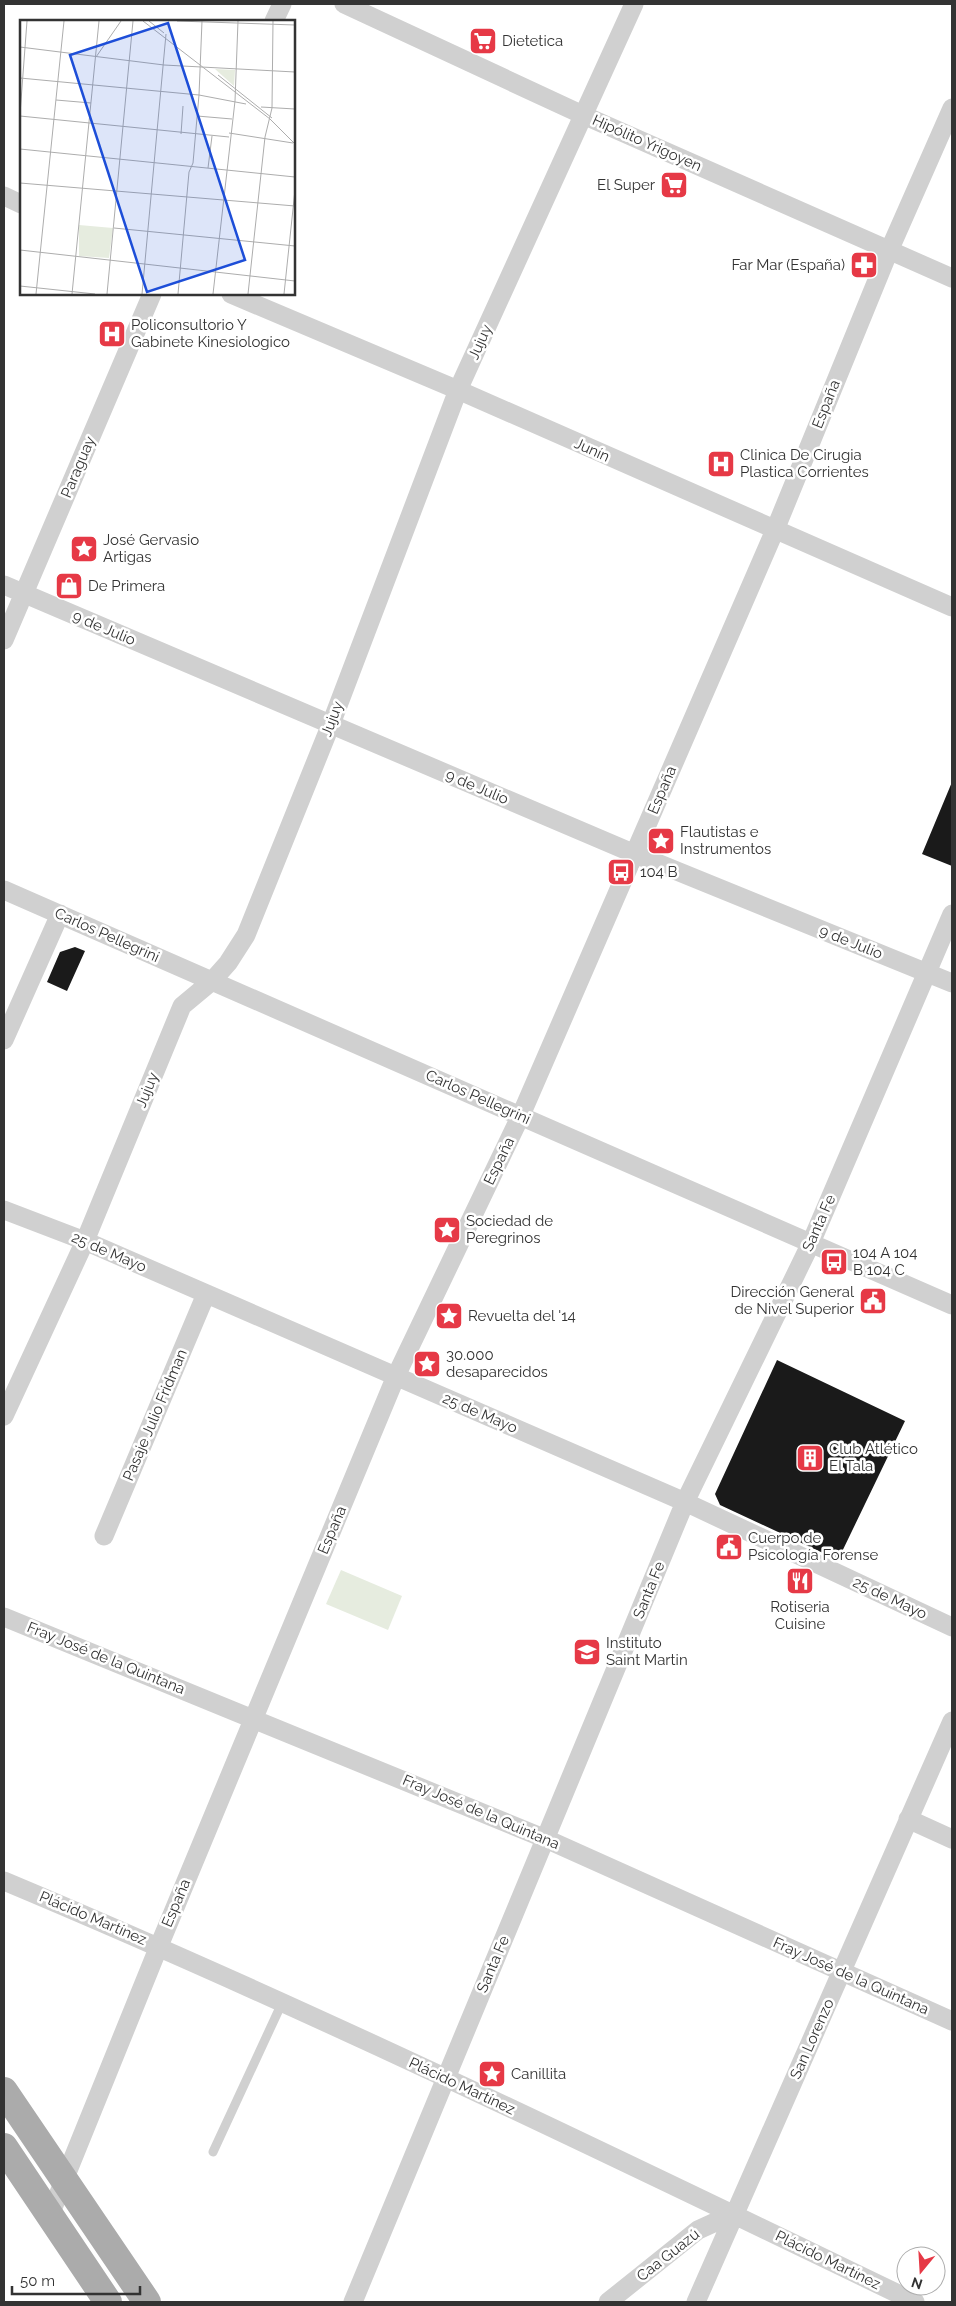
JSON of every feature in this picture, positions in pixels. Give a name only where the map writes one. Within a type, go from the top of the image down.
[{"type":"main road","points":[[4,2091],[147,2302]]},
{"type":"main road","points":[[4,2147],[108,2302]]},
{"type":"street","points":[[274,20],[282,4]]},
{"type":"street","name":"Hipólito Yrigoyen","points":[[344,4],[583,115],[952,278]]},
{"type":"street","name":"Jujuy","points":[[6,1405],[85,1241],[182,1006],[212,981],[228,964],[246,935],[331,724],[458,390],[634,4]]},
{"type":"street","name":"España","points":[[50,2216],[158,1946],[396,1376],[521,1115],[774,530],[889,251],[952,108]]},
{"type":"street","points":[[4,196],[20,204]]},
{"type":"street","name":"Paraguay","points":[[4,640],[152,295]]},
{"type":"street","name":"Junín","points":[[234,295],[458,390],[952,607]]},
{"type":"street","name":"9 de Julio","points":[[4,585],[635,854],[952,983]]},
{"type":"street","name":"Carlos Pellegrini","points":[[4,890],[521,1115],[810,1245],[952,1305]]},
{"type":"street","points":[[4,1040],[60,914]]},
{"type":"street","name":"Santa Fe","points":[[353,2302],[685,1502],[810,1245],[952,914]]},
{"type":"street","name":"25 de Mayo","points":[[4,1210],[85,1241],[685,1502],[952,1627]]},
{"type":"street","name":"Pasaje Julio Fridman","points":[[104,1536],[206,1294]]},
{"type":"street","name":"Fray José de la Quintana","points":[[4,1617],[546,1839],[952,2021]]},
{"type":"street","name":"San Lorenzo","points":[[696,2302],[733,2214],[952,1721]]},
{"type":"street","points":[[908,1819],[952,1839]]},
{"type":"street","name":"Plácido Martínez","points":[[4,1881],[158,1946],[445,2078],[915,2302]]},
{"type":"street","name":"Caa Guazú","points":[[608,2302],[698,2230],[733,2214]]},
{"type":"lane","points":[[213,2152],[282,2003]]},
{"type":"shaded area","points":[[341,1570],[402,1596],[388,1630],[326,1604]]},
{"type":"building","points":[[952,782],[952,866],[922,854]]},
{"type":"building","points":[[75,947],[85,951],[67,991],[47,982],[60,952]]},
{"type":"building","name":"Club Atlético El Tala","points":[[777,1360],[905,1421],[838,1560],[720,1505],[715,1494]]},
{"type":"place","name":"Dietetica","points":[[483,41]]},
{"type":"place","name":"El Super","points":[[674,185]]},
{"type":"place","name":"Far Mar (España)","points":[[864,265]]},
{"type":"place","name":"Policonsultorio Y Gabinete Kinesiologico","points":[[112,334]]},
{"type":"place","name":"Clinica De Cirugia Plastica Corrientes","points":[[721,464]]},
{"type":"place","name":"José Gervasio Artigas","points":[[84,549]]},
{"type":"place","name":"De Primera","points":[[69,586]]},
{"type":"place","name":"Flautistas e Instrumentos","points":[[661,841]]},
{"type":"place","name":"104 B","points":[[621,872]]},
{"type":"place","name":"Sociedad de Peregrinos","points":[[447,1230]]},
{"type":"place","name":"104 A 104 B 104 C","points":[[834,1262]]},
{"type":"place","name":"Dirección General de Nivel Superior","points":[[873,1301]]},
{"type":"place","name":"Revuelta del '14","points":[[449,1316]]},
{"type":"place","name":"30.000 desaparecidos","points":[[427,1364]]},
{"type":"place","name":"Club Atlético El Tala","points":[[810,1458]]},
{"type":"place","name":"Cuerpo de Psicología Forense","points":[[729,1547]]},
{"type":"place","name":"Rotiseria Cuisine","points":[[800,1581]]},
{"type":"place","name":"Instituto Saint Martin","points":[[587,1652]]},
{"type":"place","name":"Canillita","points":[[492,2074]]}]
